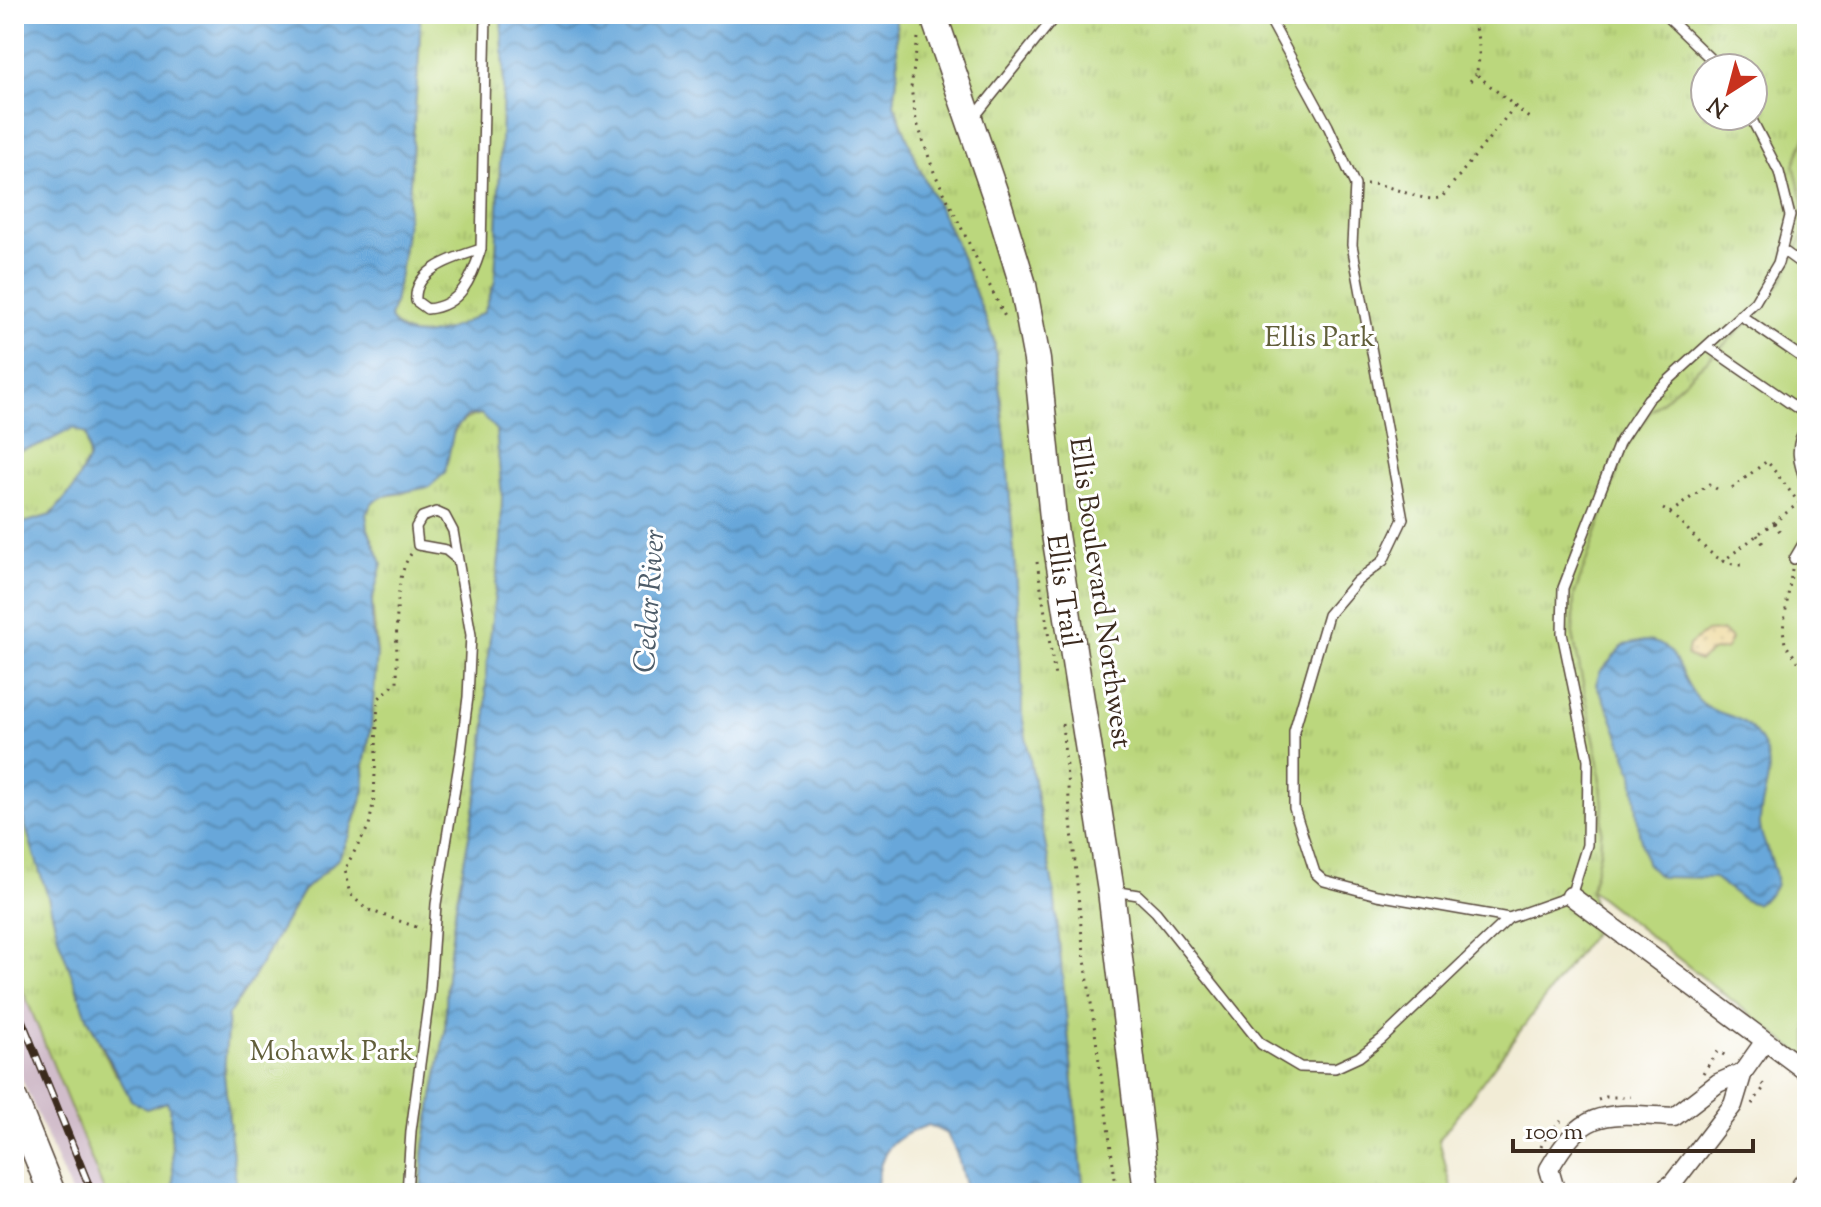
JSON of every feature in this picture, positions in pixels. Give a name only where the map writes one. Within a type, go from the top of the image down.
[{"type":"street","name":"Ellis Boulevard Northwest","points":[[925,25],[970,122],[1023,285],[1037,360],[1054,528],[1111,891],[1147,1193]]},
{"type":"street","points":[[1571,896],[1807,1072]]},
{"type":"street","points":[[1659,1193],[1673,1183],[1733,1105],[1743,1072],[1765,1041]]},
{"type":"street","points":[[1556,1193],[1549,1169],[1564,1142],[1587,1122],[1612,1114],[1674,1117],[1718,1083],[1743,1072]]},
{"type":"street","points":[[14,1099],[52,1193]]},
{"type":"lane","points":[[481,249],[442,262],[420,281],[415,289],[416,301],[427,309],[438,308],[457,296],[471,281],[481,249],[486,14]]},
{"type":"lane","points":[[970,122],[1057,14]]},
{"type":"lane","points":[[1267,14],[1328,126],[1355,185],[1352,245],[1403,519],[1383,561],[1357,581],[1328,615],[1294,731],[1294,808],[1315,873],[1324,881],[1377,895],[1509,918]]},
{"type":"lane","points":[[1664,14],[1703,52]]},
{"type":"lane","points":[[1111,891],[1138,895],[1183,943],[1261,1044],[1300,1067],[1335,1068],[1359,1057],[1382,1039],[1509,918],[1571,896],[1587,845],[1588,759],[1562,633],[1563,588],[1619,443],[1648,399],[1755,302],[1778,263],[1790,216],[1779,172],[1758,132]]},
{"type":"lane","points":[[1781,249],[1807,268]]},
{"type":"lane","points":[[1740,315],[1807,361]]},
{"type":"lane","points":[[1707,346],[1807,415]]},
{"type":"lane","points":[[1807,425],[1797,448],[1807,485]]},
{"type":"lane","points":[[407,1193],[411,1131],[430,990],[442,856],[468,697],[471,635],[453,531],[445,516],[436,512],[422,517],[416,527],[418,545],[446,550],[457,559]]},
{"type":"lane","points":[[1794,559],[1807,537]]},
{"type":"lane","points":[[1790,1193],[1807,1170]]},
{"type":"path","points":[[1469,14],[1478,40],[1479,59],[1476,74],[1470,81]]},
{"type":"path","points":[[925,25],[911,88],[916,120],[934,172],[1011,330]]},
{"type":"path","points":[[1476,74],[1529,118]]},
{"type":"path","points":[[1355,185],[1381,184],[1430,199],[1442,197],[1515,106]]},
{"type":"path","points":[[1722,562],[1799,503],[1767,461],[1732,488]]},
{"type":"path","points":[[1670,513],[1709,484],[1720,491]]},
{"type":"path","points":[[1663,509],[1722,562],[1741,565]]},
{"type":"path","points":[[1774,523],[1781,533]]},
{"type":"path","points":[[1757,534],[1764,545]]},
{"type":"path","points":[[418,545],[404,563],[398,604],[397,682],[378,699],[374,798],[369,826],[344,870],[350,894],[366,909],[434,933]]},
{"type":"path","name":"Ellis Trail","points":[[1036,555],[1057,688]]},
{"type":"path","points":[[1794,559],[1783,629],[1785,644],[1807,673]]},
{"type":"path","points":[[1061,712],[1082,937],[1117,1193]]},
{"type":"shaded area","points":[[14,968],[105,1193],[71,1193],[14,1061]]},
{"type":"green space","points":[[420,14],[501,14],[504,67],[495,281],[484,312],[449,329],[422,335],[399,328],[390,318],[401,270],[407,222]]},
{"type":"green space","name":"Ellis Park","points":[[894,14],[1807,14],[1807,133],[1794,165],[1803,202],[1803,235],[1786,274],[1764,308],[1649,413],[1626,448],[1574,596],[1573,635],[1599,763],[1603,806],[1600,852],[1591,890],[1596,929],[1439,1140],[1453,1193],[1084,1193],[1054,892],[1022,715],[1022,668],[1007,456],[994,340],[954,239],[920,170],[894,104],[898,70]]},
{"type":"green space","points":[[1807,133],[1807,1059],[1591,890],[1600,852],[1603,806],[1599,763],[1573,635],[1574,596],[1626,448],[1649,413],[1764,308],[1803,202],[1794,165]]},
{"type":"green space","name":"Mohawk Park","points":[[483,414],[496,429],[502,496],[501,541],[486,672],[486,724],[479,784],[456,904],[447,975],[445,1032],[424,1146],[421,1193],[237,1193],[224,1074],[228,1015],[303,891],[339,858],[365,790],[364,765],[371,728],[377,653],[372,601],[382,563],[368,529],[366,514],[372,503],[384,496],[404,493],[445,473],[450,443],[457,427],[463,421]]},
{"type":"green space","points":[[73,428],[86,434],[89,458],[73,489],[51,515],[23,523],[14,536],[14,452],[41,445]]},
{"type":"green space","points":[[14,791],[59,940],[88,1019],[114,1072],[146,1109],[167,1102],[174,1193],[105,1193],[14,968]]},
{"type":"sand","points":[[1723,631],[1731,639],[1726,649],[1711,652],[1699,661],[1687,656],[1689,645],[1706,632]]},
{"type":"water","name":"Cedar River","points":[[14,14],[420,14],[407,222],[401,270],[390,318],[398,328],[421,335],[462,324],[484,312],[495,281],[504,67],[501,14],[894,14],[898,70],[894,104],[920,170],[954,239],[994,340],[1007,456],[1022,668],[1022,715],[1054,892],[1084,1193],[967,1193],[957,1154],[947,1134],[929,1125],[905,1135],[889,1148],[880,1167],[877,1193],[421,1193],[424,1146],[445,1032],[447,975],[456,904],[479,784],[486,724],[486,672],[501,541],[502,496],[496,430],[481,414],[467,416],[454,430],[445,473],[429,487],[384,496],[372,503],[366,514],[368,529],[382,563],[372,601],[372,627],[377,653],[371,728],[364,765],[365,789],[339,858],[303,891],[228,1015],[224,1074],[237,1193],[174,1193],[167,1102],[146,1109],[131,1100],[88,1019],[59,940],[14,791],[14,536],[23,523],[51,515],[73,489],[89,458],[86,434],[73,428],[41,445],[14,452]]},
{"type":"water","points":[[1644,641],[1656,643],[1672,653],[1698,699],[1706,706],[1748,725],[1764,747],[1769,766],[1760,825],[1776,883],[1770,894],[1755,904],[1744,900],[1714,878],[1660,877],[1646,863],[1639,832],[1633,774],[1596,684],[1600,672],[1624,645]]},
{"type":"railway","points":[[14,1001],[92,1193]]}]
